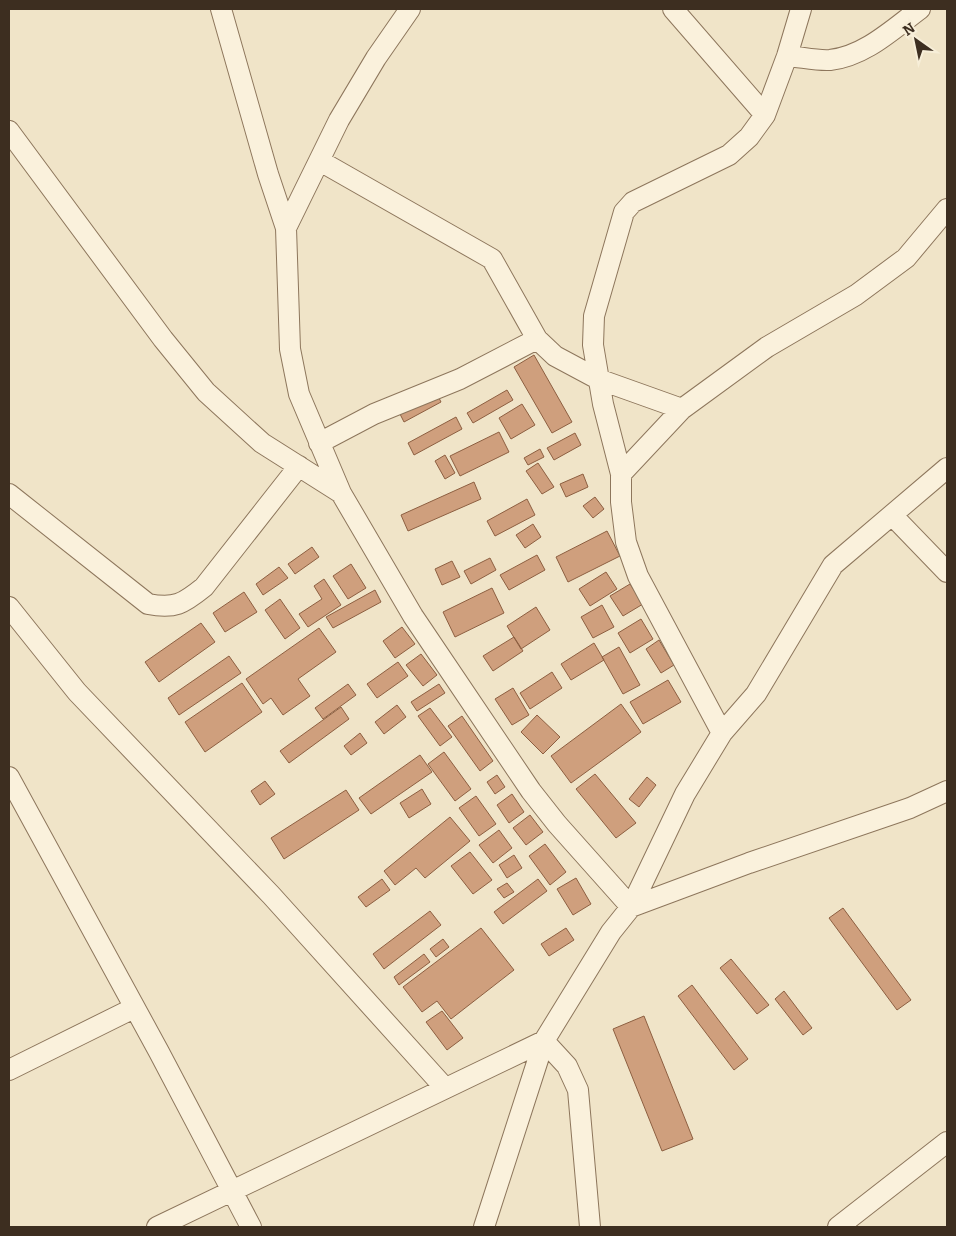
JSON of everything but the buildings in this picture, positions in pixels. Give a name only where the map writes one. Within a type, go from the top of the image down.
[{"type":"street","points":[[221,9],[268,174],[286,228],[290,349],[299,394],[341,493],[413,616],[531,791],[556,824],[631,907]]},
{"type":"street","points":[[286,228],[339,120],[376,58],[410,9]]},
{"type":"street","points":[[673,9],[765,115]]},
{"type":"street","points":[[722,733],[638,576],[626,542],[621,502],[621,474],[598,379],[593,345],[594,316],[624,212],[633,202],[729,155],[749,137],[765,115],[788,56],[801,9]]},
{"type":"street","points":[[788,56],[829,60],[852,54],[876,42],[920,9]]},
{"type":"street","points":[[9,131],[163,339],[206,392],[262,443],[341,493]]},
{"type":"street","points":[[320,161],[492,259],[536,339],[555,356],[598,379],[682,409]]},
{"type":"street","points":[[621,474],[682,409],[767,348],[856,295],[906,258],[947,209]]},
{"type":"street","points":[[319,443],[374,414],[460,379],[536,339]]},
{"type":"street","points":[[9,494],[148,604],[167,607],[185,602],[204,587],[298,466]]},
{"type":"street","points":[[484,1227],[544,1041],[611,932],[631,907],[685,794],[722,733],[756,694],[833,565],[947,468]]},
{"type":"street","points":[[892,514],[947,572]]},
{"type":"street","points":[[9,607],[77,692],[271,895],[445,1088]]},
{"type":"street","points":[[9,777],[251,1227]]},
{"type":"street","points":[[631,907],[750,863],[910,808],[947,790]]},
{"type":"street","points":[[9,1070],[134,1008]]},
{"type":"street","points":[[157,1227],[544,1041]]},
{"type":"street","points":[[544,1041],[566,1066],[578,1090],[590,1227]]},
{"type":"street","points":[[838,1227],[947,1142]]}]
